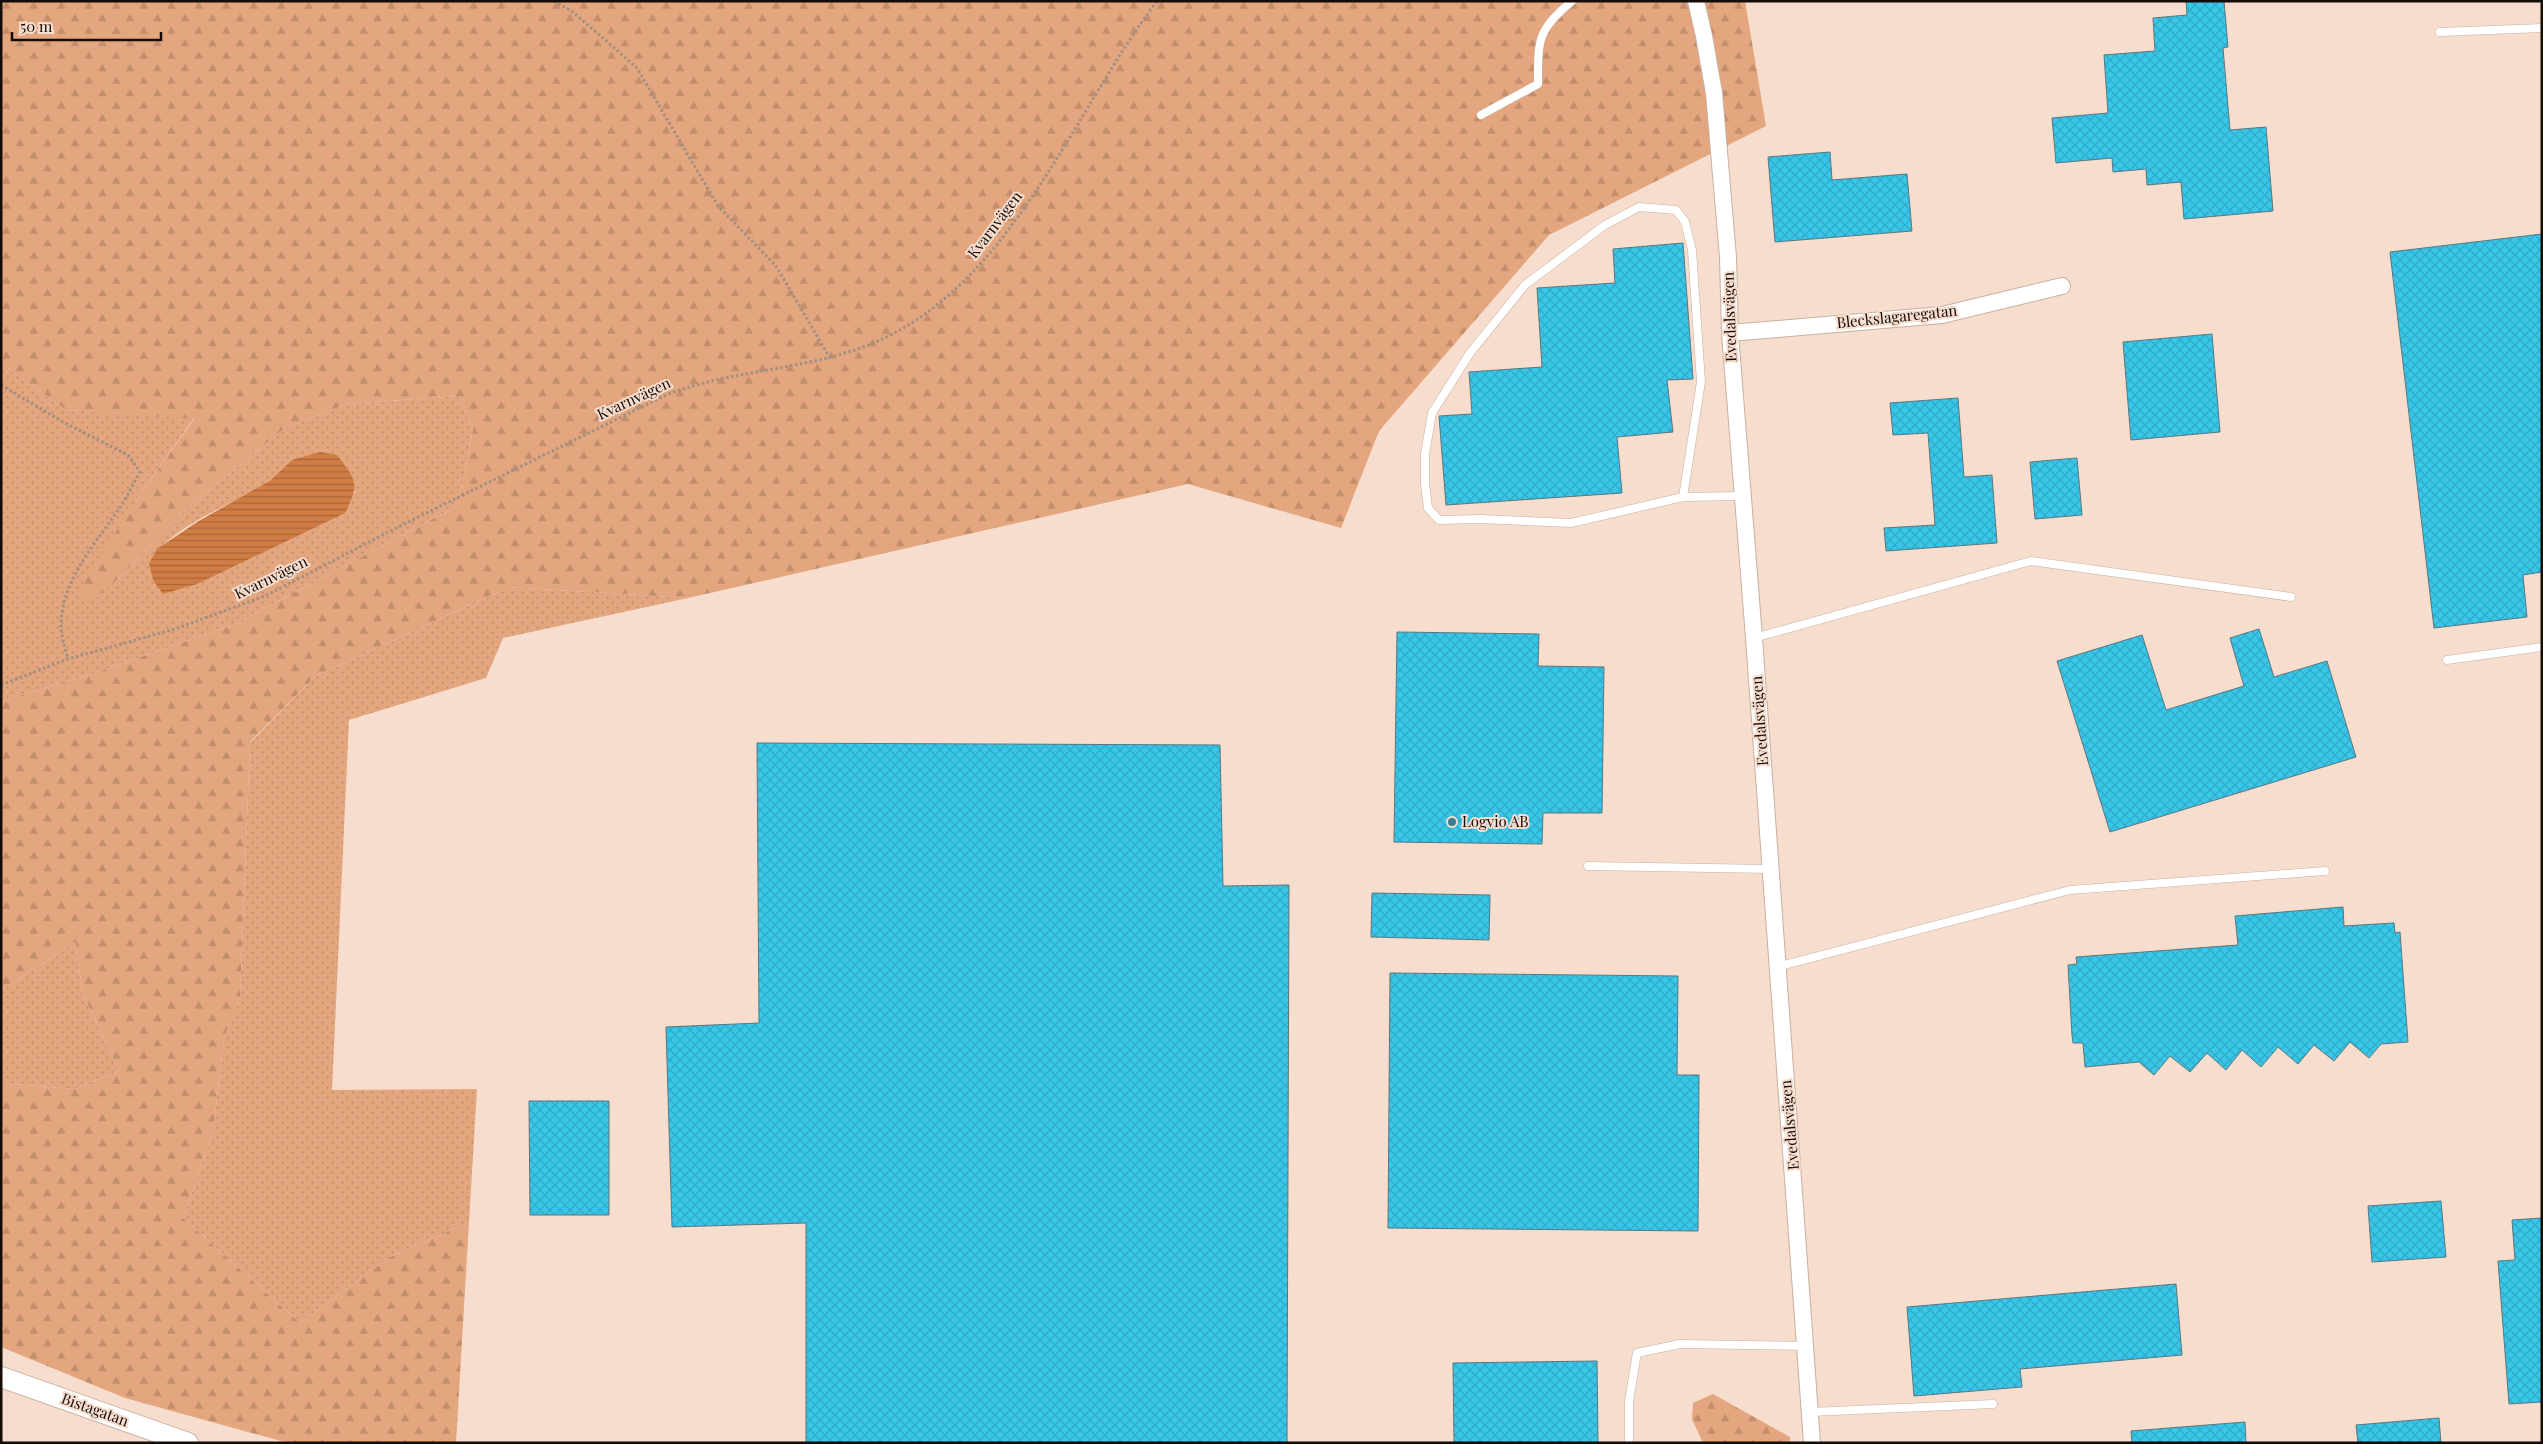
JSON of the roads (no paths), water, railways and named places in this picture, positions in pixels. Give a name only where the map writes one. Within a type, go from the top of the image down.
[{"type":"street","name":"Evedalsvägen","points":[[1696,1],[1714,93],[1728,257],[1730,333],[1812,1443]]},
{"type":"street","name":"Bleckslagaregatan","points":[[1730,333],[1942,315],[2062,286]]},
{"type":"street","name":"Bistagatan","points":[[1,1377],[188,1443]]},
{"type":"lane","points":[[1481,115],[1538,84],[1538,44],[1550,20],[1572,1]]},
{"type":"lane","points":[[2440,32],[2542,28]]},
{"type":"lane","points":[[1683,498],[1701,382],[1692,250],[1685,222],[1676,210],[1639,207],[1605,225],[1525,285],[1470,353],[1432,413],[1425,454],[1425,484],[1428,508],[1439,520],[1480,519],[1571,523],[1683,498],[1742,496]]},
{"type":"lane","points":[[1754,638],[2031,561],[2291,596]]},
{"type":"lane","points":[[2448,660],[2542,646]]},
{"type":"lane","points":[[1588,866],[1770,869]]},
{"type":"lane","points":[[1777,967],[2070,890],[2325,871]]},
{"type":"lane","points":[[1629,1443],[1629,1401],[1637,1353],[1680,1344],[1806,1346]]},
{"type":"lane","points":[[1810,1412],[1993,1404]]},
{"type":"place","name":"Logvio AB","points":[[1452,822]]}]
